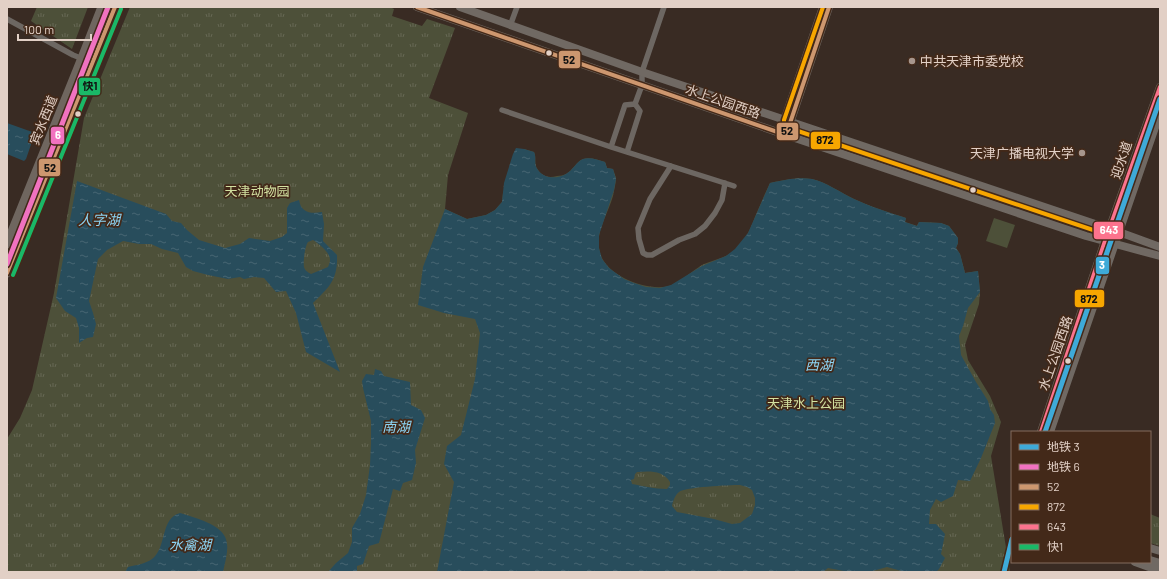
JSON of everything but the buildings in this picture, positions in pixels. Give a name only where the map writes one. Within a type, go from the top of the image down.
[{"type":"main road","name":"宾水西道","points":[[7,244],[102,7]]},
{"type":"main road","name":"宾水西道","points":[[7,273],[115,7]]},
{"type":"main road","name":"水上公园西路","points":[[417,7],[783,134],[1105,242],[1041,431]]},
{"type":"main road","name":"水上公园西路","points":[[460,7],[642,72],[1119,232],[1050,431]]},
{"type":"main road","points":[[783,134],[823,7]]},
{"type":"main road","points":[[787,121],[829,7]]},
{"type":"main road","name":"迎水道","points":[[1105,242],[1160,87]]},
{"type":"main road","name":"迎水道","points":[[1119,232],[1160,113]]},
{"type":"main road","points":[[1119,232],[1160,247]]},
{"type":"main road","points":[[1105,242],[1114,243],[1160,256]]},
{"type":"main road","points":[[1138,563],[1160,571]]},
{"type":"street","points":[[510,26],[517,7]]},
{"type":"street","points":[[635,104],[642,85],[642,72],[664,7]]},
{"type":"street","points":[[7,19],[73,55],[93,63]]},
{"type":"street","points":[[611,147],[625,106],[635,104]]},
{"type":"street","points":[[627,152],[640,111],[635,104]]},
{"type":"street","points":[[502,110],[611,147],[734,186]]},
{"type":"street","points":[[671,166],[650,198],[638,228],[639,239],[644,253],[647,255],[652,255],[679,240],[695,234],[705,226],[716,213],[722,200],[725,183]]},
{"type":"green space","points":[[37,7],[88,7],[72,49],[31,21]]},
{"type":"green space","points":[[130,7],[390,7],[394,9],[392,16],[422,26],[427,19],[455,28],[429,98],[468,113],[448,175],[445,209],[467,219],[486,215],[495,210],[502,202],[503,193],[524,149],[534,152],[537,168],[544,176],[549,177],[566,174],[578,162],[586,158],[605,162],[607,168],[613,169],[616,178],[613,196],[600,233],[599,248],[601,256],[613,271],[632,282],[643,285],[663,287],[672,285],[702,265],[724,257],[735,250],[749,231],[770,183],[807,178],[817,180],[860,202],[906,218],[905,222],[917,226],[919,222],[941,223],[949,226],[958,238],[956,248],[960,254],[965,273],[978,271],[980,292],[979,304],[965,345],[968,360],[990,396],[1001,422],[991,456],[1010,572],[7,572],[7,439],[20,418],[32,390],[54,293],[84,118]]},
{"type":"green space","points":[[994,218],[1015,225],[1007,248],[986,241]]},
{"type":"green space","points":[[1151,514],[1160,518],[1160,546],[1151,543]]},
{"type":"water","points":[[7,123],[35,133],[24,161],[7,154]]},
{"type":"water","name":"西湖","points":[[516,148],[534,152],[538,170],[547,177],[559,177],[566,174],[578,162],[586,158],[605,162],[607,168],[613,169],[616,179],[614,190],[599,235],[599,248],[602,259],[609,268],[624,279],[646,287],[660,288],[671,285],[702,266],[726,256],[735,249],[748,233],[770,183],[807,178],[817,180],[860,202],[906,218],[905,222],[917,226],[919,222],[941,223],[949,226],[958,238],[956,248],[960,254],[965,273],[978,271],[980,292],[968,308],[959,336],[961,355],[988,401],[990,409],[994,415],[995,423],[970,481],[958,480],[953,496],[941,502],[936,499],[930,510],[929,524],[936,524],[945,534],[941,554],[945,558],[939,569],[936,572],[905,572],[887,567],[869,572],[849,572],[828,568],[823,572],[437,572],[454,482],[444,464],[447,446],[461,435],[475,379],[480,333],[475,319],[444,313],[418,305],[423,267],[445,209],[467,219],[486,215],[495,210],[502,202],[504,183]],"holes":[[[637,472],[660,473],[667,478],[670,485],[667,489],[632,484],[631,480],[634,479]],[[740,485],[752,490],[755,498],[755,505],[752,514],[740,523],[732,524],[677,512],[672,506],[676,495],[683,490]]]},
{"type":"water","name":"人字湖","points":[[77,181],[166,214],[172,221],[181,223],[199,240],[225,248],[240,244],[249,238],[270,241],[282,237],[287,233],[287,208],[290,203],[299,200],[302,208],[307,212],[322,212],[324,224],[323,241],[337,255],[337,264],[334,277],[324,292],[313,303],[340,372],[306,352],[296,313],[286,291],[276,292],[264,278],[254,277],[244,279],[240,277],[228,279],[193,271],[186,267],[178,253],[162,249],[151,244],[139,244],[123,241],[107,250],[98,259],[89,301],[96,324],[93,337],[87,338],[79,343],[79,328],[76,318],[65,311],[56,298]],"holes":[[[313,240],[326,251],[330,257],[330,261],[328,267],[311,274],[304,267],[304,254],[308,242]]]},
{"type":"water","name":"南湖","points":[[375,369],[381,371],[384,376],[410,382],[411,405],[421,410],[425,418],[415,450],[416,463],[412,480],[403,483],[400,491],[393,489],[379,543],[369,546],[363,564],[357,566],[357,572],[328,572],[348,553],[352,542],[352,528],[360,514],[366,495],[370,465],[371,421],[362,381],[366,374],[374,375]]},
{"type":"water","name":"水禽湖","points":[[180,513],[204,521],[220,530],[227,541],[227,555],[223,572],[125,572],[128,567],[146,562],[157,554],[169,521]]},
{"type":"metro line","name":"6","points":[[7,264],[108,7]]},
{"type":"metro line","name":"3","points":[[1045,431],[1160,99]]},
{"type":"metro line","name":"3","points":[[1004,572],[1011,543]]},
{"type":"transit line","name":"52","points":[[7,273],[115,7]]},
{"type":"transit line","name":"52","points":[[417,7],[786,135],[829,7]]},
{"type":"transit line","name":"872","points":[[823,7],[784,120],[786,127],[1111,236],[1044,430]]},
{"type":"transit line","name":"快1","points":[[13,275],[121,9]]},
{"type":"transit line","name":"643","points":[[1041,431],[1105,241],[1160,87]]},
{"type":"place","name":"中共天津市委党校","points":[[912,61]]},
{"type":"place","name":"天津广播电视大学","points":[[1082,153]]},
{"type":"park label","name":"天津动物园","points":[[257,191]]},
{"type":"park label","name":"天津水上公园","points":[[806,403]]}]
